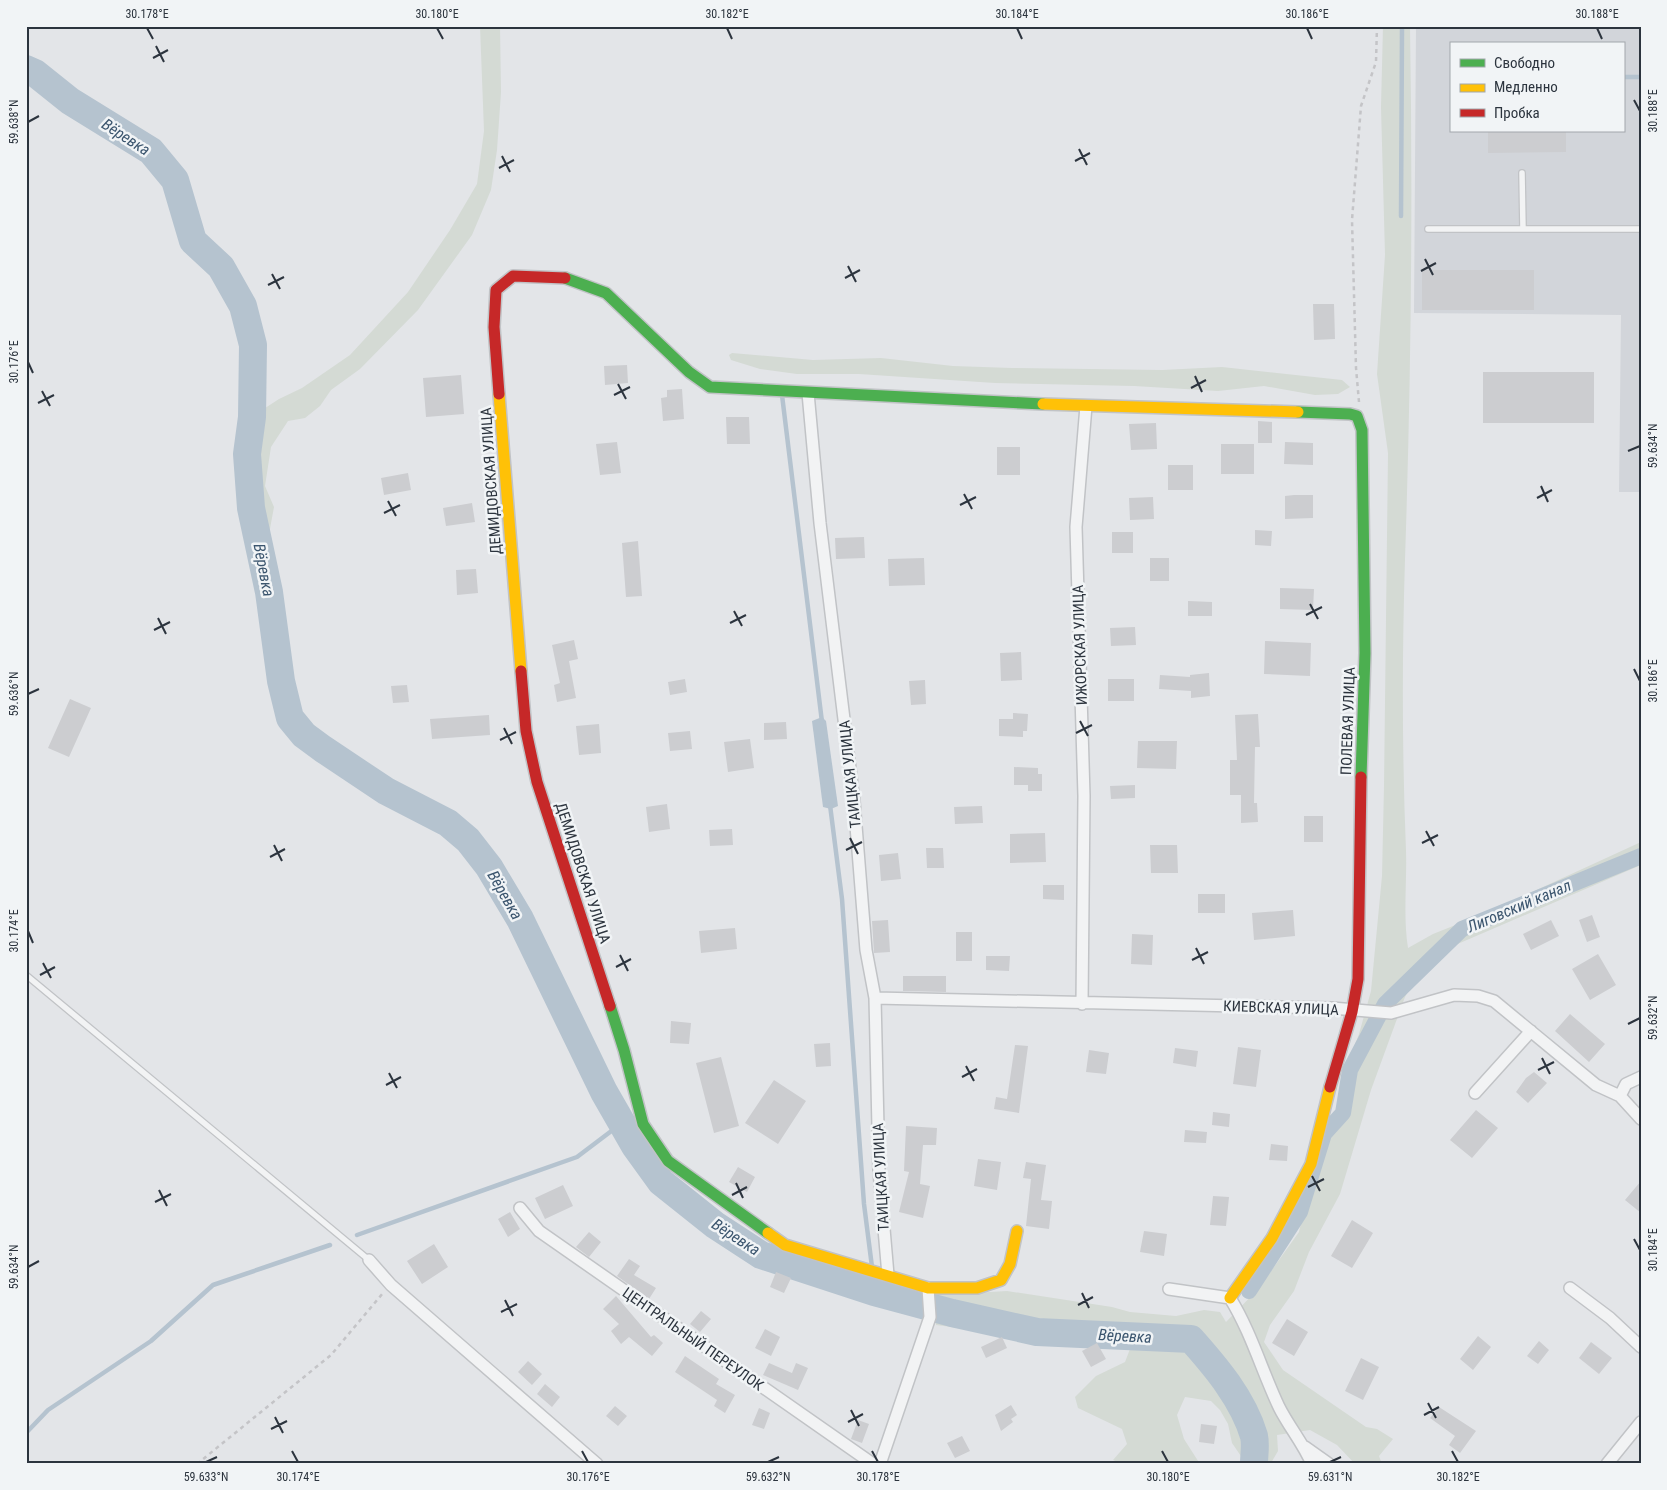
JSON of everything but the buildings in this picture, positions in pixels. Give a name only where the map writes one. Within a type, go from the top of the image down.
[{"type":"street","name":"ДЕМИДОВСКАЯ УЛИЦА","points":[[808,393],[710,387],[689,372],[606,294],[570,278],[513,276],[496,290],[494,327],[526,731],[537,782],[624,1050],[643,1124],[668,1162],[785,1245],[888,1274],[928,1288],[977,1288],[1001,1280],[1010,1264],[1017,1231]]},
{"type":"street","points":[[808,393],[1086,406]]},
{"type":"street","name":"ТАИЦКАЯ УЛИЦА","points":[[808,393],[820,523],[854,800],[866,950],[876,998],[879,1171],[888,1274]]},
{"type":"street","name":"ПОЛЕВАЯ УЛИЦА","points":[[1086,406],[1350,414],[1357,416],[1362,430],[1366,654],[1361,748],[1358,979],[1352,1012],[1342,1038],[1311,1164],[1272,1238],[1244,1275],[1230,1298]]},
{"type":"street","name":"ИЖОРСКАЯ УЛИЦА","points":[[1082,1004],[1084,796],[1076,527],[1086,406]]},
{"type":"street","name":"КИЕВСКАЯ УЛИЦА","points":[[876,998],[1332,1008],[1352,1012],[1391,1013],[1454,995],[1478,996],[1494,1001],[1596,1085],[1620,1096],[1641,1119]]},
{"type":"street","points":[[1475,1093],[1531,1031]]},
{"type":"street","points":[[1620,1096],[1626,1084],[1641,1077]]},
{"type":"street","name":"ЦЕНТРАЛЬНЫЙ ПЕРЕУЛОК","points":[[520,1208],[539,1231],[873,1464]]},
{"type":"street","points":[[368,1260],[391,1285],[597,1464]]},
{"type":"street","points":[[880,1464],[930,1317],[928,1288]]},
{"type":"street","points":[[1570,1288],[1610,1318],[1641,1347]]},
{"type":"street","points":[[1170,1289],[1230,1298],[1239,1314],[1280,1409],[1305,1447],[1312,1464]]},
{"type":"street","points":[[1608,1464],[1641,1422]]},
{"type":"street","points":[[1305,1447],[1329,1464]]},
{"type":"lane","points":[[1522,173],[1523,229]]},
{"type":"lane","points":[[1428,229],[1641,229]]},
{"type":"lane","points":[[26,975],[368,1260]]},
{"type":"path","points":[[1360,404],[1356,368],[1352,220],[1361,106],[1376,62],[1377,26]]},
{"type":"path","points":[[197,1464],[331,1355],[391,1285]]},
{"type":"shaded area","points":[[480,26],[500,26],[501,92],[497,150],[491,190],[472,235],[418,310],[360,369],[331,390],[320,406],[305,418],[288,421],[271,447],[265,486],[274,507],[269,534],[285,618],[268,624],[258,561],[248,524],[242,458],[248,419],[279,399],[302,388],[350,355],[408,292],[450,230],[477,184],[484,131]]},
{"type":"shaded area","points":[[1383,26],[1410,26],[1411,293],[1403,669],[1405,912],[1408,948],[1433,934],[1493,910],[1641,842],[1641,865],[1453,946],[1413,983],[1405,997],[1371,1090],[1340,1194],[1309,1252],[1294,1291],[1270,1325],[1264,1342],[1283,1370],[1366,1427],[1377,1429],[1393,1439],[1379,1456],[1382,1464],[1355,1464],[1337,1445],[1310,1430],[1277,1435],[1278,1451],[1271,1463],[1245,1462],[1232,1443],[1228,1424],[1220,1410],[1211,1401],[1185,1397],[1177,1415],[1184,1439],[1200,1464],[1122,1464],[1113,1460],[1127,1444],[1122,1429],[1078,1408],[1075,1397],[1096,1376],[1125,1362],[1130,1349],[1109,1342],[1089,1325],[1070,1324],[1050,1340],[936,1325],[934,1303],[939,1295],[1007,1291],[1112,1307],[1130,1312],[1176,1316],[1204,1310],[1220,1312],[1226,1322],[1259,1288],[1299,1232],[1311,1178],[1338,1110],[1344,1072],[1359,1034],[1371,991],[1382,876],[1388,453],[1377,374],[1385,255],[1381,107]]},
{"type":"shaded area","points":[[1416,26],[1641,26],[1641,492],[1619,492],[1621,315],[1414,313]]},
{"type":"shaded area","points":[[732,353],[813,360],[881,358],[953,366],[1012,368],[1162,370],[1222,367],[1342,380],[1350,387],[1338,394],[1315,395],[1264,386],[1218,391],[1134,386],[995,383],[859,374],[797,374],[760,369],[731,360],[729,355]]},
{"type":"shaded area","points":[[822,717],[826,721],[838,806],[831,809],[823,807],[812,721]]},
{"type":"waterway","points":[[1401,216],[1402,26]]},
{"type":"waterway","name":"Вёревка","points":[[26,69],[35,73],[70,101],[151,151],[175,180],[193,241],[221,267],[243,306],[253,345],[252,417],[247,454],[251,508],[269,592],[281,681],[290,718],[304,735],[323,749],[386,791],[448,823],[468,840],[489,867],[520,919],[604,1092],[635,1146],[661,1182],[715,1225],[761,1255],[874,1292],[952,1313],[1037,1332],[1191,1339],[1228,1384],[1243,1409],[1254,1436],[1254,1464]]},
{"type":"waterway","points":[[1624,77],[1641,77]]},
{"type":"waterway","points":[[782,395],[822,722]]},
{"type":"waterway","points":[[830,805],[842,899],[864,1204],[872,1267]]},
{"type":"waterway","name":"Лиговский канал","points":[[1249,1291],[1300,1212],[1324,1134],[1343,1113],[1350,1070],[1385,1004],[1462,929],[1641,856]]},
{"type":"waterway","points":[[357,1235],[577,1157],[622,1123]]},
{"type":"waterway","points":[[26,1433],[48,1410],[151,1341],[213,1285],[330,1245]]},
{"type":"waterway","points":[[872,1275],[874,1292]]},
{"type":"traffic: fast","points":[[565,278],[606,293],[689,372],[710,387],[1043,404]]},
{"type":"traffic: fast","points":[[1298,412],[1350,414],[1357,416],[1362,430],[1365,653],[1361,777]]},
{"type":"traffic: fast","points":[[610,1006],[624,1050],[643,1124],[668,1161],[768,1233]]},
{"type":"traffic: slow","points":[[499,394],[521,671]]},
{"type":"traffic: slow","points":[[1043,404],[1298,412]]},
{"type":"traffic: slow","points":[[1230,1298],[1272,1238],[1311,1164],[1330,1087]]},
{"type":"traffic: slow","points":[[768,1233],[785,1245],[928,1288],[977,1288],[1001,1280],[1010,1264],[1017,1231]]},
{"type":"traffic: jam","points":[[499,394],[494,327],[496,290],[513,276],[565,278]]},
{"type":"traffic: jam","points":[[521,671],[526,731],[537,782],[610,1006]]},
{"type":"traffic: jam","points":[[1330,1087],[1352,1012],[1358,979],[1361,777]]}]
